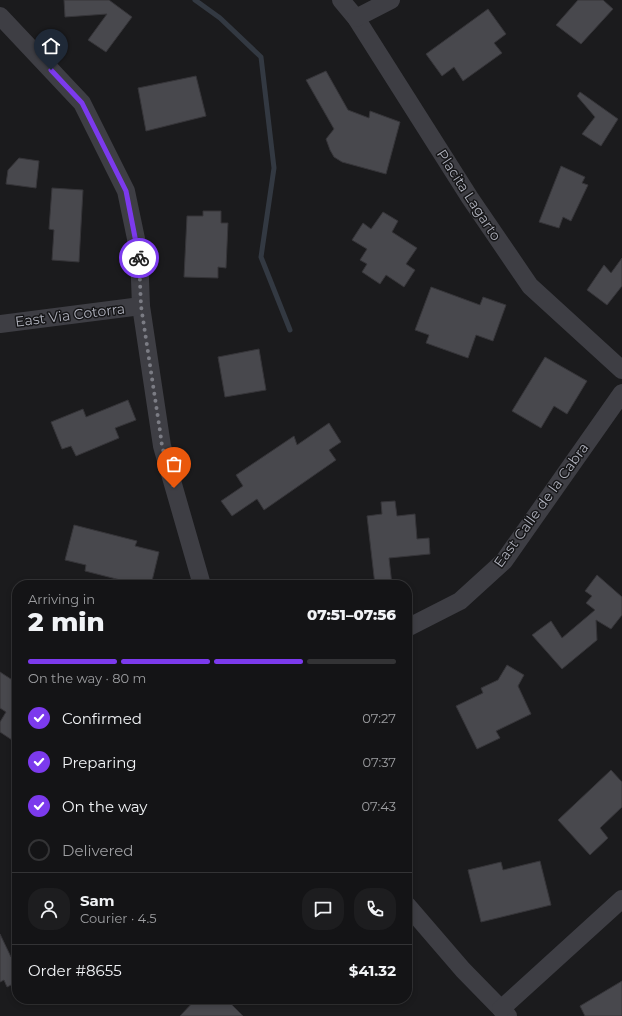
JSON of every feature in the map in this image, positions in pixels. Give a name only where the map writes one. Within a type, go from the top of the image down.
[{"type":"street","name":"Placita Lagarto","points":[[341,0],[356,18],[470,198],[530,286],[622,370]]},
{"type":"street","points":[[356,18],[391,0]]},
{"type":"street","points":[[0,16],[82,103],[126,191],[138,253],[141,306],[162,446],[201,580]]},
{"type":"street","name":"East Via Cotorra","points":[[0,324],[141,306]]},
{"type":"street","name":"East Calle de la Cabra","points":[[412,625],[460,601],[504,561],[622,393]]},
{"type":"street","points":[[412,911],[463,970],[504,1012],[622,899]]},
{"type":"building","points":[[64,0],[109,0],[132,17],[106,52],[88,40],[107,14],[65,17]]},
{"type":"building","points":[[578,0],[603,0],[613,9],[581,44],[556,25]]},
{"type":"building","points":[[488,9],[506,34],[494,43],[502,53],[463,81],[454,67],[442,76],[426,54]]},
{"type":"building","points":[[326,71],[348,110],[369,118],[370,111],[400,122],[386,174],[342,162],[334,157],[326,139],[334,129],[306,80]]},
{"type":"building","points":[[196,76],[206,116],[146,131],[138,88]]},
{"type":"building","points":[[580,92],[618,119],[601,146],[582,134],[595,117],[577,96]]},
{"type":"building","points":[[19,158],[39,161],[36,188],[6,184],[8,170]]},
{"type":"building","points":[[561,166],[585,177],[582,183],[588,185],[571,221],[563,217],[559,228],[539,222]]},
{"type":"building","points":[[52,188],[83,190],[79,262],[52,260],[54,230],[49,229]]},
{"type":"building","points":[[203,211],[221,211],[221,223],[228,223],[226,268],[218,267],[218,278],[184,277],[187,216],[203,216]]},
{"type":"building","points":[[383,212],[398,221],[392,232],[417,248],[406,264],[415,270],[404,287],[386,275],[380,284],[362,272],[367,264],[360,260],[367,249],[352,240],[363,223],[371,229]]},
{"type":"building","points":[[622,258],[622,286],[607,305],[587,290],[604,265],[611,273]]},
{"type":"building","points":[[431,287],[480,305],[483,297],[506,305],[493,341],[476,335],[468,358],[426,343],[429,335],[415,330]]},
{"type":"building","points":[[259,349],[266,390],[225,397],[218,357]]},
{"type":"building","points":[[545,357],[587,381],[567,414],[554,406],[541,428],[512,411]]},
{"type":"building","points":[[128,400],[136,420],[115,428],[119,438],[76,456],[71,446],[62,449],[51,422],[83,409],[86,417]]},
{"type":"building","points":[[329,423],[341,442],[329,450],[336,460],[264,510],[257,499],[232,516],[221,501],[243,486],[236,475],[294,436],[297,445]]},
{"type":"building","points":[[395,501],[397,516],[415,514],[417,539],[429,538],[430,554],[389,558],[391,580],[374,580],[367,516],[382,514],[381,502]]},
{"type":"building","points":[[74,525],[137,541],[135,546],[159,552],[152,580],[120,580],[85,571],[86,565],[65,560]]},
{"type":"building","points":[[597,575],[622,597],[622,615],[611,629],[596,620],[597,640],[562,669],[532,635],[551,621],[562,638],[595,610],[586,603],[592,596],[585,591]]},
{"type":"building","points":[[507,665],[524,675],[518,686],[531,714],[496,731],[500,738],[477,749],[456,706],[483,693],[481,688],[498,680]]},
{"type":"building","points":[[0,672],[12,680],[12,740],[0,732],[0,722],[6,712],[0,708]]},
{"type":"building","points":[[611,770],[622,782],[622,807],[600,828],[608,838],[590,855],[558,820]]},
{"type":"building","points":[[540,861],[551,905],[481,922],[468,870],[501,862],[503,870]]},
{"type":"building","points":[[0,934],[12,956],[12,984],[7,987],[4,980],[0,982]]},
{"type":"building","points":[[622,981],[622,1016],[585,1016],[580,1006]]},
{"type":"building","points":[[191,1004],[231,1004],[243,1016],[180,1016]]},
{"type":"waterway","points":[[195,0],[220,18],[261,57],[274,168],[261,257],[290,330]]},
{"type":"way so far","points":[[139,258],[141,306],[162,446],[174,488]]},
{"type":"route","points":[[51,70],[82,103],[126,191],[139,258]]}]
